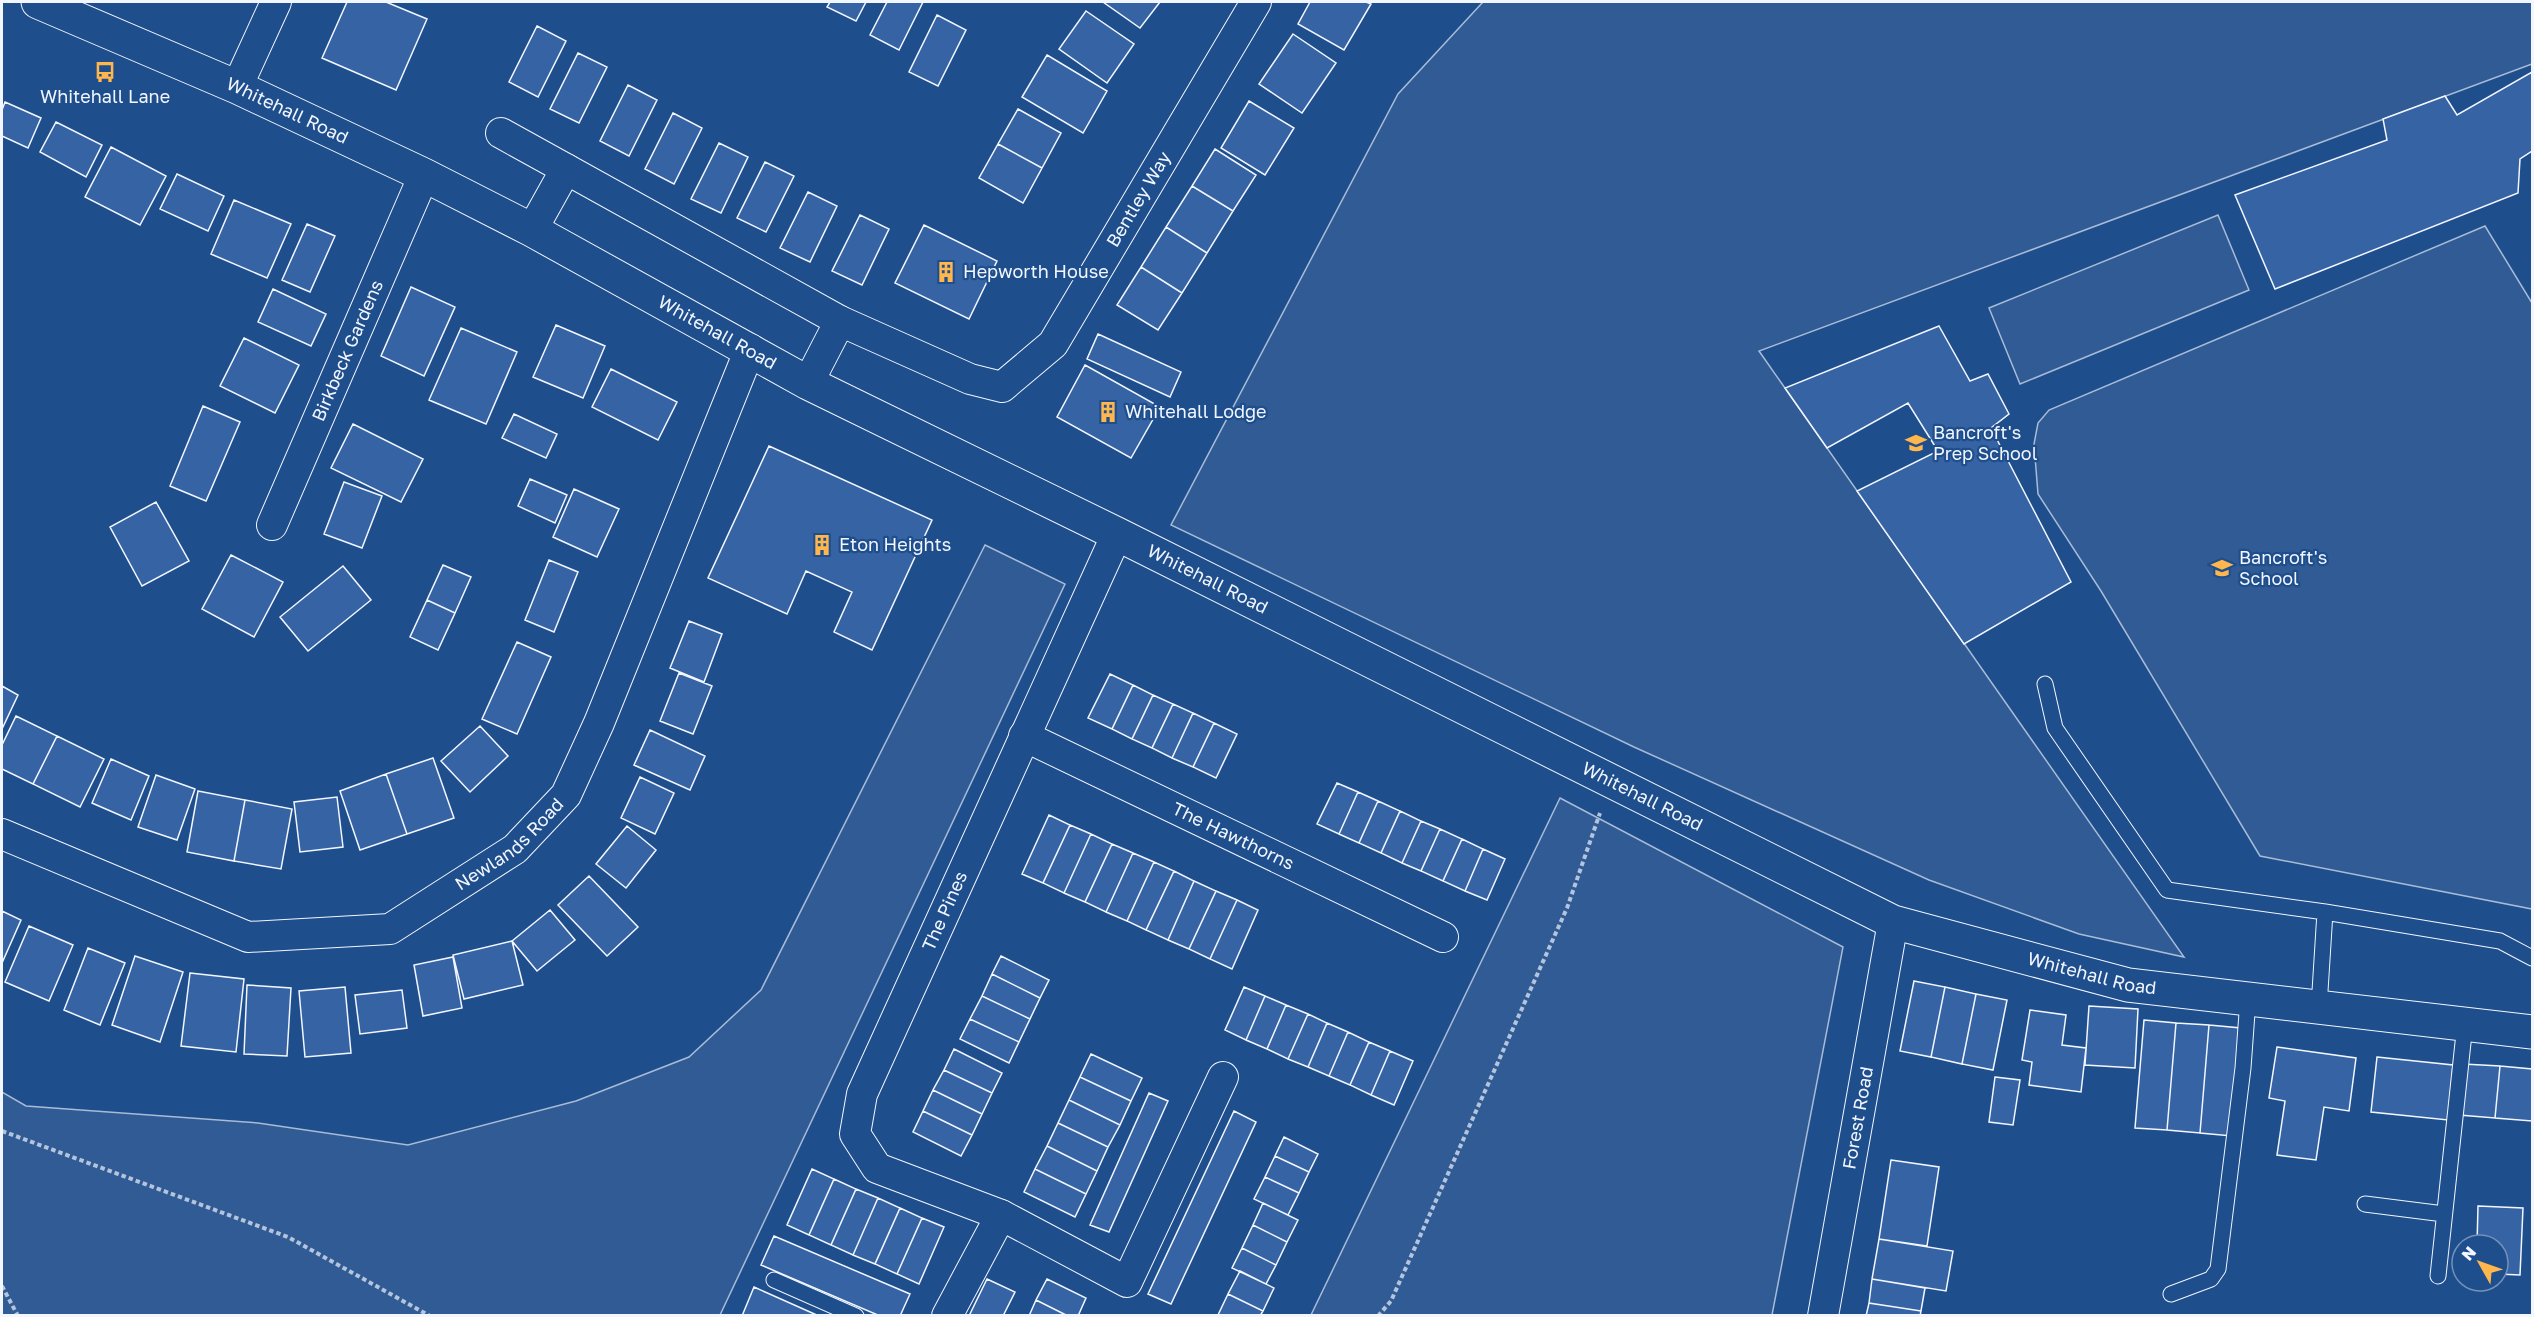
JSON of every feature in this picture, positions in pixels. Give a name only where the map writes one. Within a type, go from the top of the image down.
[{"type":"main road","name":"Whitehall Road","points":[[38,2],[237,87],[424,175],[532,230],[808,383],[1117,534],[1893,922],[2128,985],[2532,1032]]},
{"type":"street","points":[[237,87],[276,2]]},
{"type":"street","name":"Bentley Way","points":[[840,321],[970,379],[1002,387],[1053,344],[1256,2]]},
{"type":"street","points":[[501,134],[840,321],[808,383]]},
{"type":"street","points":[[532,230],[566,169]]},
{"type":"street","name":"Birkbeck Gardens","points":[[272,525],[424,175]]},
{"type":"street","name":"Newlands Road","points":[[2,834],[248,937],[390,929],[515,849],[566,795],[599,723],[750,350]]},
{"type":"street","name":"The Pines","points":[[1117,534],[862,1094],[855,1134],[877,1168],[1000,1215],[1127,1282],[1222,1077]]},
{"type":"street","name":"The Hawthorns","points":[[1024,736],[1443,937]]},
{"type":"street","name":"Forest Road","points":[[1824,1316],[1893,922]]},
{"type":"street","points":[[947,1316],[1000,1215]]},
{"type":"lane","points":[[2045,684],[2055,728],[2167,890],[2325,912],[2500,941],[2532,958]]},
{"type":"lane","points":[[2319,1007],[2325,912]]},
{"type":"lane","points":[[2172,1294],[2211,1279],[2218,1269],[2243,1068],[2248,999]]},
{"type":"lane","points":[[2438,1276],[2465,1024]]},
{"type":"lane","points":[[2365,1204],[2444,1214]]},
{"type":"lane","points":[[774,1280],[856,1316]]},
{"type":"path","points":[[1378,1316],[1391,1301],[1567,908],[1611,782]]},
{"type":"path","points":[[2,1131],[288,1237],[430,1316]]},
{"type":"path","points":[[2,1286],[18,1316]]},
{"type":"shaded area","points":[[1483,2],[2532,2],[2532,64],[1759,351],[2184,957],[2079,934],[1929,880],[1634,747],[1171,525],[1398,94]]},
{"type":"shaded area","points":[[2218,215],[2249,290],[2020,384],[1989,308]]},
{"type":"shaded area","points":[[2485,226],[2532,303],[2532,909],[2260,856],[2101,591],[2038,494],[2034,444],[2038,423],[2049,410]]},
{"type":"shaded area","points":[[985,545],[1065,584],[720,1315],[2,1315],[2,1092],[26,1106],[258,1123],[408,1145],[576,1101],[689,1057],[761,990]]},
{"type":"shaded area","points":[[1560,798],[1843,947],[1772,1315],[1311,1315]]},
{"type":"building","points":[[347,2],[386,2],[427,19],[396,90],[322,58]]},
{"type":"building","points":[[830,2],[866,2],[856,21],[827,7]]},
{"type":"building","points":[[887,2],[923,2],[899,50],[870,35]]},
{"type":"building","points":[[1103,2],[1160,2],[1140,28]]},
{"type":"building","points":[[1310,2],[1366,2],[1371,4],[1344,50],[1298,24]]},
{"type":"building","points":[[1086,11],[1134,44],[1107,83],[1059,49]]},
{"type":"building","points":[[937,15],[966,30],[938,86],[909,72]]},
{"type":"building","points":[[537,26],[566,41],[538,97],[509,82]]},
{"type":"building","points":[[1293,34],[1336,63],[1302,113],[1259,84]]},
{"type":"building","points":[[578,53],[607,67],[579,123],[550,109]]},
{"type":"building","points":[[1047,55],[1107,91],[1083,133],[1022,97]]},
{"type":"building","points":[[2532,72],[2532,151],[2520,159],[2518,193],[2275,289],[2235,195],[2387,140],[2383,119],[2445,96],[2457,115]]},
{"type":"building","points":[[628,85],[657,100],[629,156],[600,141]]},
{"type":"building","points":[[1249,101],[1294,128],[1265,175],[1221,148]]},
{"type":"building","points":[[5,102],[41,118],[28,148],[2,136],[2,110]]},
{"type":"building","points":[[1018,109],[1061,133],[1042,168],[998,144]]},
{"type":"building","points":[[673,113],[702,128],[674,184],[645,169]]},
{"type":"building","points":[[56,122],[102,145],[86,177],[40,152]]},
{"type":"building","points":[[719,143],[748,157],[721,213],[691,199]]},
{"type":"building","points":[[998,144],[1042,168],[1023,203],[979,178]]},
{"type":"building","points":[[111,147],[166,176],[140,225],[85,197]]},
{"type":"building","points":[[1215,149],[1256,175],[1233,211],[1192,186]]},
{"type":"building","points":[[765,162],[794,176],[766,232],[737,218]]},
{"type":"building","points":[[177,174],[224,196],[208,231],[160,209]]},
{"type":"building","points":[[1192,186],[1233,211],[1207,253],[1166,227]]},
{"type":"building","points":[[808,192],[837,206],[810,262],[780,248]]},
{"type":"building","points":[[234,200],[291,224],[267,278],[211,254]]},
{"type":"building","points":[[860,215],[889,229],[862,285],[832,271]]},
{"type":"building","points":[[307,224],[335,236],[310,292],[282,280]]},
{"type":"building","name":"Hepworth House","points":[[924,225],[997,261],[969,319],[895,283]]},
{"type":"building","points":[[1166,227],[1207,253],[1182,293],[1141,267]]},
{"type":"building","points":[[1141,267],[1182,293],[1158,330],[1117,305]]},
{"type":"building","points":[[411,287],[455,307],[424,376],[381,356]]},
{"type":"building","points":[[273,289],[326,314],[311,346],[258,322]]},
{"type":"building","points":[[556,325],[605,346],[583,398],[533,377]]},
{"type":"building","points":[[1939,326],[1970,381],[1988,374],[2009,414],[1991,428],[2071,582],[1964,644],[1857,491],[1938,451],[1908,403],[1827,448],[1785,388]]},
{"type":"building","points":[[461,328],[517,352],[486,424],[429,400]]},
{"type":"building","points":[[1098,334],[1181,372],[1170,397],[1087,359]]},
{"type":"building","points":[[244,338],[299,365],[275,413],[220,386]]},
{"type":"building","name":"Whitehall Lodge","points":[[1085,365],[1160,407],[1131,458],[1057,417]]},
{"type":"building","points":[[611,369],[677,402],[658,440],[592,407]]},
{"type":"building","points":[[203,406],[240,422],[206,501],[170,486]]},
{"type":"building","points":[[514,414],[557,434],[546,458],[502,438]]},
{"type":"building","points":[[353,424],[423,459],[401,502],[331,468]]},
{"type":"building","name":"Eton Heights","points":[[769,446],[932,520],[872,650],[834,632],[852,592],[806,571],[787,614],[708,578]]},
{"type":"building","points":[[530,479],[567,495],[555,523],[518,506]]},
{"type":"building","points":[[344,482],[382,496],[362,548],[324,534]]},
{"type":"building","points":[[574,489],[619,509],[597,557],[553,537]]},
{"type":"building","points":[[156,502],[189,561],[142,586],[110,527]]},
{"type":"building","points":[[231,555],[283,582],[254,637],[202,609]]},
{"type":"building","points":[[549,560],[578,572],[554,632],[525,620]]},
{"type":"building","points":[[443,565],[471,577],[455,613],[427,600]]},
{"type":"building","points":[[343,566],[371,600],[308,651],[280,617]]},
{"type":"building","points":[[427,600],[455,613],[438,650],[410,637]]},
{"type":"building","points":[[689,621],[722,634],[704,682],[670,668]]},
{"type":"building","points":[[517,642],[551,657],[517,734],[482,719]]},
{"type":"building","points":[[679,673],[712,686],[693,734],[660,721]]},
{"type":"building","points":[[1110,674],[1133,685],[1112,729],[1088,718]]},
{"type":"building","points":[[1133,685],[1153,695],[1132,739],[1112,729]]},
{"type":"building","points":[[2,686],[18,695],[2,729]]},
{"type":"building","points":[[1153,695],[1173,704],[1152,748],[1132,739]]},
{"type":"building","points":[[1173,704],[1193,713],[1172,758],[1152,748]]},
{"type":"building","points":[[1193,713],[1214,723],[1193,767],[1172,758]]},
{"type":"building","points":[[16,716],[57,736],[33,784],[2,769],[2,745]]},
{"type":"building","points":[[1214,723],[1237,734],[1216,778],[1193,767]]},
{"type":"building","points":[[480,726],[508,756],[470,792],[441,761]]},
{"type":"building","points":[[650,730],[705,756],[690,790],[634,765]]},
{"type":"building","points":[[57,736],[104,759],[80,807],[33,784]]},
{"type":"building","points":[[433,758],[454,818],[407,834],[386,774]]},
{"type":"building","points":[[111,759],[149,776],[131,820],[92,803]]},
{"type":"building","points":[[386,774],[407,834],[360,850],[340,791]]},
{"type":"building","points":[[156,775],[195,789],[177,840],[138,827]]},
{"type":"building","points":[[640,777],[674,793],[655,834],[621,818]]},
{"type":"building","points":[[1337,783],[1358,792],[1339,834],[1317,824]]},
{"type":"building","points":[[198,791],[245,800],[234,861],[187,852]]},
{"type":"building","points":[[1358,792],[1378,801],[1359,843],[1339,834]]},
{"type":"building","points":[[337,797],[343,847],[300,852],[294,802]]},
{"type":"building","points":[[245,800],[292,809],[281,869],[234,861]]},
{"type":"building","points":[[1378,801],[1400,811],[1381,853],[1359,843]]},
{"type":"building","points":[[1400,811],[1421,821],[1402,863],[1381,853]]},
{"type":"building","points":[[1049,815],[1070,825],[1043,883],[1022,874]]},
{"type":"building","points":[[1421,821],[1440,829],[1421,871],[1402,863]]},
{"type":"building","points":[[1070,825],[1091,834],[1064,893],[1043,883]]},
{"type":"building","points":[[627,826],[656,850],[626,888],[596,864]]},
{"type":"building","points":[[1440,829],[1462,839],[1443,881],[1421,871]]},
{"type":"building","points":[[1091,834],[1112,844],[1085,902],[1064,893]]},
{"type":"building","points":[[1462,839],[1483,849],[1465,891],[1443,881]]},
{"type":"building","points":[[1112,844],[1133,853],[1106,912],[1085,902]]},
{"type":"building","points":[[1483,849],[1505,859],[1487,900],[1465,891]]},
{"type":"building","points":[[1133,853],[1154,862],[1127,921],[1106,912]]},
{"type":"building","points":[[1154,862],[1174,871],[1146,930],[1127,921]]},
{"type":"building","points":[[1174,871],[1194,881],[1168,940],[1146,930]]},
{"type":"building","points":[[589,876],[638,927],[607,956],[558,905]]},
{"type":"building","points":[[1194,881],[1216,891],[1189,949],[1168,940]]},
{"type":"building","points":[[1216,891],[1237,900],[1210,959],[1189,949]]},
{"type":"building","points":[[1237,900],[1258,910],[1232,969],[1210,959]]},
{"type":"building","points":[[550,910],[575,940],[537,971],[512,941]]},
{"type":"building","points":[[2,911],[21,920],[2,963]]},
{"type":"building","points":[[29,926],[73,945],[49,1001],[5,982]]},
{"type":"building","points":[[512,941],[523,985],[464,999],[453,955]]},
{"type":"building","points":[[88,948],[125,963],[100,1025],[64,1010]]},
{"type":"building","points":[[135,956],[183,972],[160,1042],[112,1025]]},
{"type":"building","points":[[1001,956],[1049,980],[1040,998],[992,974]]},
{"type":"building","points":[[453,957],[462,1008],[423,1016],[414,965]]},
{"type":"building","points":[[190,973],[244,979],[236,1052],[181,1046]]},
{"type":"building","points":[[992,974],[1040,998],[1030,1019],[982,996]]},
{"type":"building","points":[[1914,981],[1945,987],[1931,1057],[1900,1051]]},
{"type":"building","points":[[247,985],[291,988],[287,1056],[244,1054]]},
{"type":"building","points":[[345,987],[351,1053],[305,1057],[299,991]]},
{"type":"building","points":[[1244,987],[1265,996],[1246,1040],[1225,1030]]},
{"type":"building","points":[[1945,987],[1976,994],[1962,1064],[1931,1057]]},
{"type":"building","points":[[402,990],[407,1028],[360,1034],[355,995]]},
{"type":"building","points":[[1976,994],[2007,1000],[1993,1070],[1962,1064]]},
{"type":"building","points":[[982,996],[1030,1019],[1019,1042],[970,1019]]},
{"type":"building","points":[[1265,996],[1286,1005],[1267,1049],[1246,1040]]},
{"type":"building","points":[[1286,1005],[1308,1014],[1288,1059],[1267,1049]]},
{"type":"building","points":[[2089,1006],[2138,1009],[2135,1068],[2085,1065]]},
{"type":"building","points":[[2030,1010],[2066,1015],[2062,1045],[2086,1048],[2081,1092],[2029,1085],[2032,1062],[2022,1060]]},
{"type":"building","points":[[1308,1014],[1327,1023],[1308,1067],[1288,1059]]},
{"type":"building","points":[[970,1019],[1019,1042],[1009,1063],[960,1039]]},
{"type":"building","points":[[2144,1020],[2176,1023],[2167,1130],[2135,1128]]},
{"type":"building","points":[[1327,1023],[1348,1032],[1329,1076],[1308,1067]]},
{"type":"building","points":[[2176,1023],[2209,1025],[2200,1133],[2167,1130]]},
{"type":"building","points":[[2209,1025],[2241,1028],[2232,1136],[2200,1133]]},
{"type":"building","points":[[1348,1032],[1369,1042],[1350,1085],[1329,1076]]},
{"type":"building","points":[[1369,1042],[1390,1051],[1371,1095],[1350,1085]]},
{"type":"building","points":[[2277,1047],[2356,1058],[2349,1111],[2324,1107],[2316,1160],[2277,1155],[2285,1101],[2269,1098]]},
{"type":"building","points":[[954,1049],[1002,1073],[992,1093],[944,1070]]},
{"type":"building","points":[[1390,1051],[1413,1061],[1394,1105],[1371,1095]]},
{"type":"building","points":[[1091,1054],[1142,1078],[1131,1101],[1080,1077]]},
{"type":"building","points":[[2377,1057],[2453,1065],[2448,1120],[2371,1112]]},
{"type":"building","points":[[2463,1064],[2500,1066],[2495,1118],[2459,1115]]},
{"type":"building","points":[[2500,1066],[2532,1069],[2532,1121],[2495,1118]]},
{"type":"building","points":[[944,1070],[992,1093],[982,1114],[933,1090]]},
{"type":"building","points":[[1080,1077],[1131,1101],[1120,1125],[1069,1100]]},
{"type":"building","points":[[1995,1077],[2020,1080],[2013,1125],[1989,1122]]},
{"type":"building","points":[[933,1090],[982,1114],[972,1135],[923,1111]]},
{"type":"building","points":[[1149,1093],[1168,1101],[1109,1232],[1090,1225]]},
{"type":"building","points":[[1069,1100],[1120,1125],[1108,1147],[1058,1123]]},
{"type":"building","points":[[923,1111],[972,1135],[961,1156],[913,1132]]},
{"type":"building","points":[[1234,1111],[1256,1122],[1171,1304],[1148,1294]]},
{"type":"building","points":[[1058,1123],[1108,1147],[1097,1171],[1047,1146]]},
{"type":"building","points":[[1284,1137],[1318,1154],[1309,1172],[1275,1156]]},
{"type":"building","points":[[1047,1146],[1097,1171],[1086,1194],[1035,1169]]},
{"type":"building","points":[[1275,1156],[1309,1172],[1299,1193],[1265,1177]]},
{"type":"building","points":[[1891,1160],[1939,1167],[1927,1246],[1879,1239]]},
{"type":"building","points":[[812,1169],[834,1179],[809,1235],[787,1225]]},
{"type":"building","points":[[1035,1169],[1086,1194],[1075,1217],[1024,1192]]},
{"type":"building","points":[[1265,1177],[1299,1193],[1288,1215],[1254,1199]]},
{"type":"building","points":[[834,1179],[856,1189],[831,1245],[809,1235]]},
{"type":"building","points":[[856,1189],[878,1198],[853,1255],[831,1245]]},
{"type":"building","points":[[878,1198],[900,1208],[875,1264],[853,1255]]},
{"type":"building","points":[[1263,1203],[1298,1220],[1287,1242],[1253,1225]]},
{"type":"building","points":[[2478,1206],[2523,1208],[2520,1275],[2510,1275],[2510,1233],[2477,1233]]},
{"type":"building","points":[[900,1208],[922,1218],[897,1274],[875,1264]]},
{"type":"building","points":[[922,1218],[944,1227],[919,1284],[897,1274]]},
{"type":"building","points":[[1253,1225],[1287,1242],[1276,1265],[1242,1248]]},
{"type":"building","points":[[774,1236],[910,1294],[900,1316],[880,1316],[761,1265]]},
{"type":"building","points":[[1879,1239],[1953,1251],[1946,1291],[1872,1279]]},
{"type":"building","points":[[1242,1248],[1276,1265],[1266,1284],[1232,1268]]},
{"type":"building","points":[[1240,1271],[1274,1288],[1263,1311],[1228,1294]]},
{"type":"building","points":[[987,1279],[1015,1292],[1003,1316],[969,1316]]},
{"type":"building","points":[[1047,1279],[1086,1298],[1078,1316],[1068,1316],[1036,1300]]},
{"type":"building","points":[[1872,1279],[1925,1288],[1921,1311],[1869,1303]]},
{"type":"building","points":[[754,1287],[819,1316],[742,1316]]},
{"type":"building","points":[[1228,1294],[1263,1311],[1260,1316],[1218,1315]]},
{"type":"building","points":[[1036,1300],[1068,1316],[1029,1316]]},
{"type":"building","points":[[1869,1303],[1921,1311],[1920,1316],[1866,1316]]},
{"type":"place","name":"Whitehall Lane","points":[[105,72]]},
{"type":"place","name":"Hepworth House","points":[[946,272]]},
{"type":"place","name":"Whitehall Lodge","points":[[1108,412]]},
{"type":"place","name":"Bancroft's Prep School","points":[[1916,443]]},
{"type":"place","name":"Eton Heights","points":[[822,545]]},
{"type":"place","name":"Bancroft's School","points":[[2222,568]]}]
